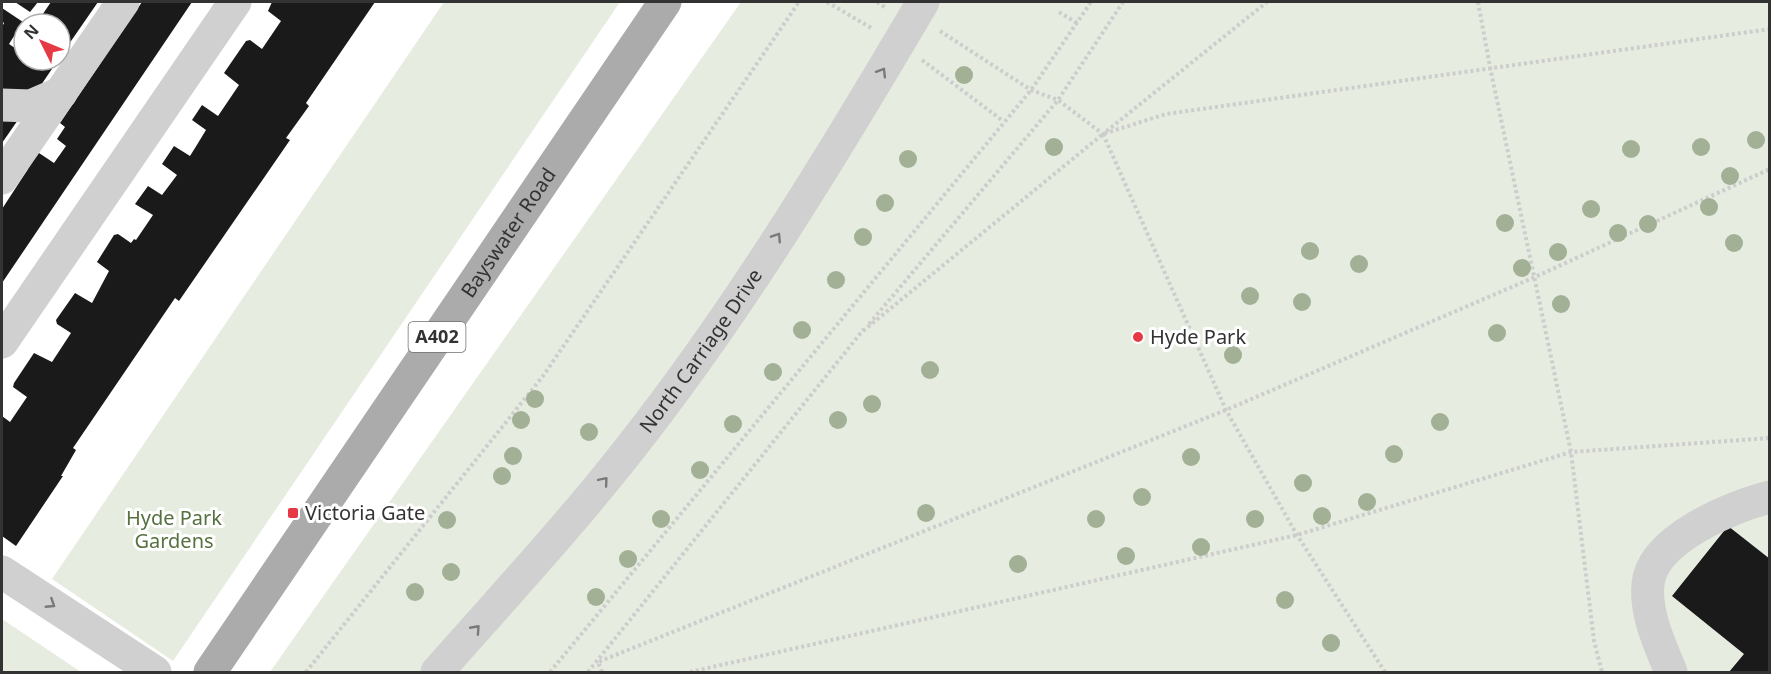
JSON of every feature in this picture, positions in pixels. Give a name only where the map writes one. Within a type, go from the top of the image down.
[{"type":"main road","name":"Bayswater Road","points":[[210,672],[665,2]]},
{"type":"street","points":[[2,178],[123,2]]},
{"type":"street","points":[[2,342],[235,2]]},
{"type":"street","name":"North Carriage Drive","points":[[437,672],[607,478],[667,399],[722,322],[828,160],[918,10]]},
{"type":"street","points":[[2,105],[31,106],[61,93]]},
{"type":"street","points":[[1671,672],[1649,606],[1648,582],[1659,559],[1679,539],[1705,521],[1770,497]]},
{"type":"street","points":[[2,572],[154,672]]},
{"type":"path","points":[[306,672],[543,376],[799,2]]},
{"type":"path","points":[[550,672],[1003,121],[1031,90],[1091,2]]},
{"type":"path","points":[[588,672],[863,331],[1058,100],[1123,2]]},
{"type":"path","points":[[863,331],[1267,2]]},
{"type":"path","points":[[1478,2],[1571,452],[1594,641],[1602,672]]},
{"type":"path","points":[[918,10],[936,29],[1031,90],[1058,100],[1103,134],[1226,410],[1297,535],[1385,672]]},
{"type":"path","points":[[1059,12],[1077,23]]},
{"type":"path","points":[[1103,134],[1166,114],[1770,29]]},
{"type":"path","points":[[598,662],[1226,410],[1534,277],[1770,170]]},
{"type":"path","points":[[690,672],[1297,535],[1571,452],[1770,438]]},
{"type":"path","points":[[598,662],[602,672]]},
{"type":"green space","name":"Hyde Park Gardens","points":[[444,2],[620,2],[173,661],[52,579]]},
{"type":"green space","name":"Hyde Park","points":[[741,2],[1769,2],[1769,672],[270,672]]},
{"type":"green space","points":[[2,619],[81,672],[2,672]]},
{"type":"building","points":[[15,2],[38,2],[30,12]]},
{"type":"building","points":[[51,2],[98,2],[72,40],[72,12],[44,12]]},
{"type":"building","points":[[142,2],[192,2],[2,283],[2,209],[28,169],[22,165],[33,149],[54,163],[66,146],[57,139],[65,127],[60,123]]},
{"type":"building","points":[[272,2],[375,2],[306,103],[309,106],[286,138],[290,140],[179,301],[175,298],[73,448],[76,450],[61,476],[63,476],[16,546],[2,536],[2,416],[10,422],[27,397],[13,387],[14,383],[34,353],[52,362],[71,333],[57,324],[56,320],[75,293],[92,303],[109,271],[97,262],[114,235],[118,234],[131,243],[134,239],[136,240],[153,215],[135,204],[148,186],[162,195],[177,175],[162,164],[174,146],[190,156],[206,130],[192,120],[202,105],[218,116],[239,85],[224,73],[246,41],[250,40],[262,49],[281,21],[268,11]]},
{"type":"building","points":[[2,8],[12,15],[12,39],[9,44],[12,46],[12,72],[50,72],[37,91],[2,92],[2,27],[4,23]]},
{"type":"building","points":[[2,117],[20,117],[2,143]]},
{"type":"building","points":[[1728,526],[1770,559],[1770,672],[1729,672],[1744,654],[1672,596]]},
{"type":"place","name":"Hyde Park","points":[[1138,337]]},
{"type":"place","name":"Victoria Gate","points":[[293,513]]}]
